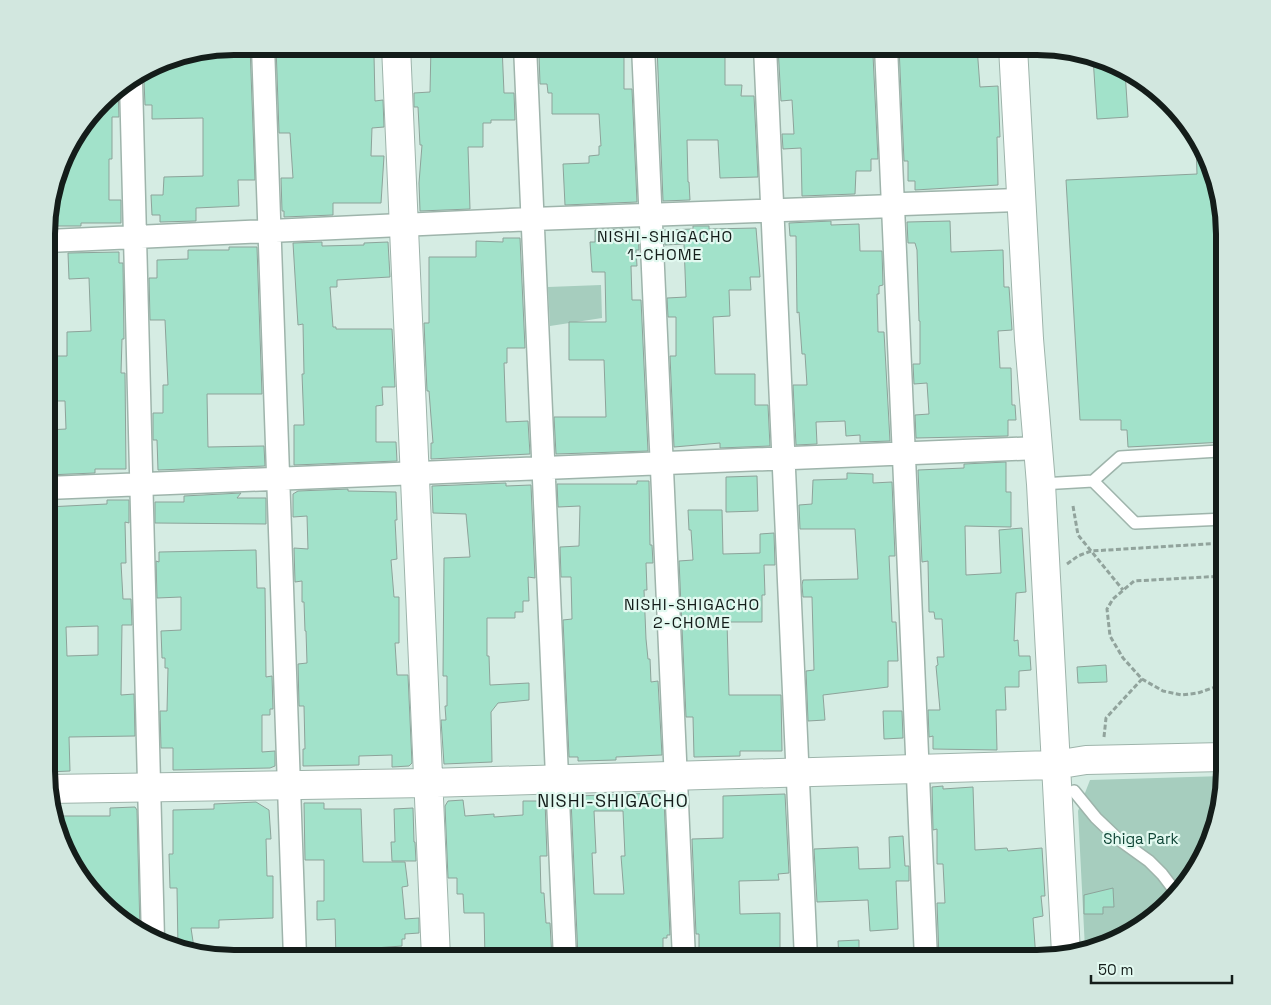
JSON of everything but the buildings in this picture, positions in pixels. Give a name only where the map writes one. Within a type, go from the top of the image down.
[{"type":"street","points":[[263,55],[295,950]]},
{"type":"street","points":[[396,55],[436,950]]},
{"type":"street","points":[[525,55],[565,950]]},
{"type":"street","points":[[643,55],[684,950]]},
{"type":"street","points":[[764,55],[806,950]]},
{"type":"street","points":[[886,55],[926,950]]},
{"type":"street","points":[[1014,55],[1021,200],[1041,484],[1066,948]]},
{"type":"street","points":[[131,88],[153,931]]},
{"type":"street","points":[[55,241],[534,219],[650,216],[1021,200]]},
{"type":"street","points":[[55,488],[1038,448]]},
{"type":"street","points":[[56,789],[288,786],[676,777],[1055,765],[1086,760],[1216,757]]},
{"type":"lane","points":[[1041,484],[1093,481],[1120,457],[1216,451]]},
{"type":"lane","points":[[1093,481],[1135,523],[1216,519]]},
{"type":"lane","points":[[1074,791],[1096,818],[1117,838],[1149,862],[1162,874],[1173,888]]},
{"type":"path","points":[[1073,506],[1078,535],[1123,590]]},
{"type":"path","points":[[1063,568],[1078,556],[1091,551],[1216,543]]},
{"type":"path","points":[[1216,576],[1134,581],[1113,599],[1107,609],[1110,636],[1123,658],[1142,679],[1163,691],[1182,694],[1198,693],[1216,687]]},
{"type":"path","points":[[1104,742],[1106,718],[1142,679]]},
{"type":"green space","points":[[601,285],[602,318],[550,326],[548,287]]},
{"type":"green space","name":"Shiga Park","points":[[1216,776],[1213,806],[1207,829],[1198,850],[1172,889],[1155,906],[1136,920],[1116,932],[1085,944],[1078,811],[1090,780]]},
{"type":"district","name":"NISHI-SHIGACHO 1-CHOME","points":[[665,245]]},
{"type":"district","name":"NISHI-SHIGACHO 2-CHOME","points":[[692,613]]},
{"type":"district","name":"NISHI-SHIGACHO","points":[[613,801]]}]
